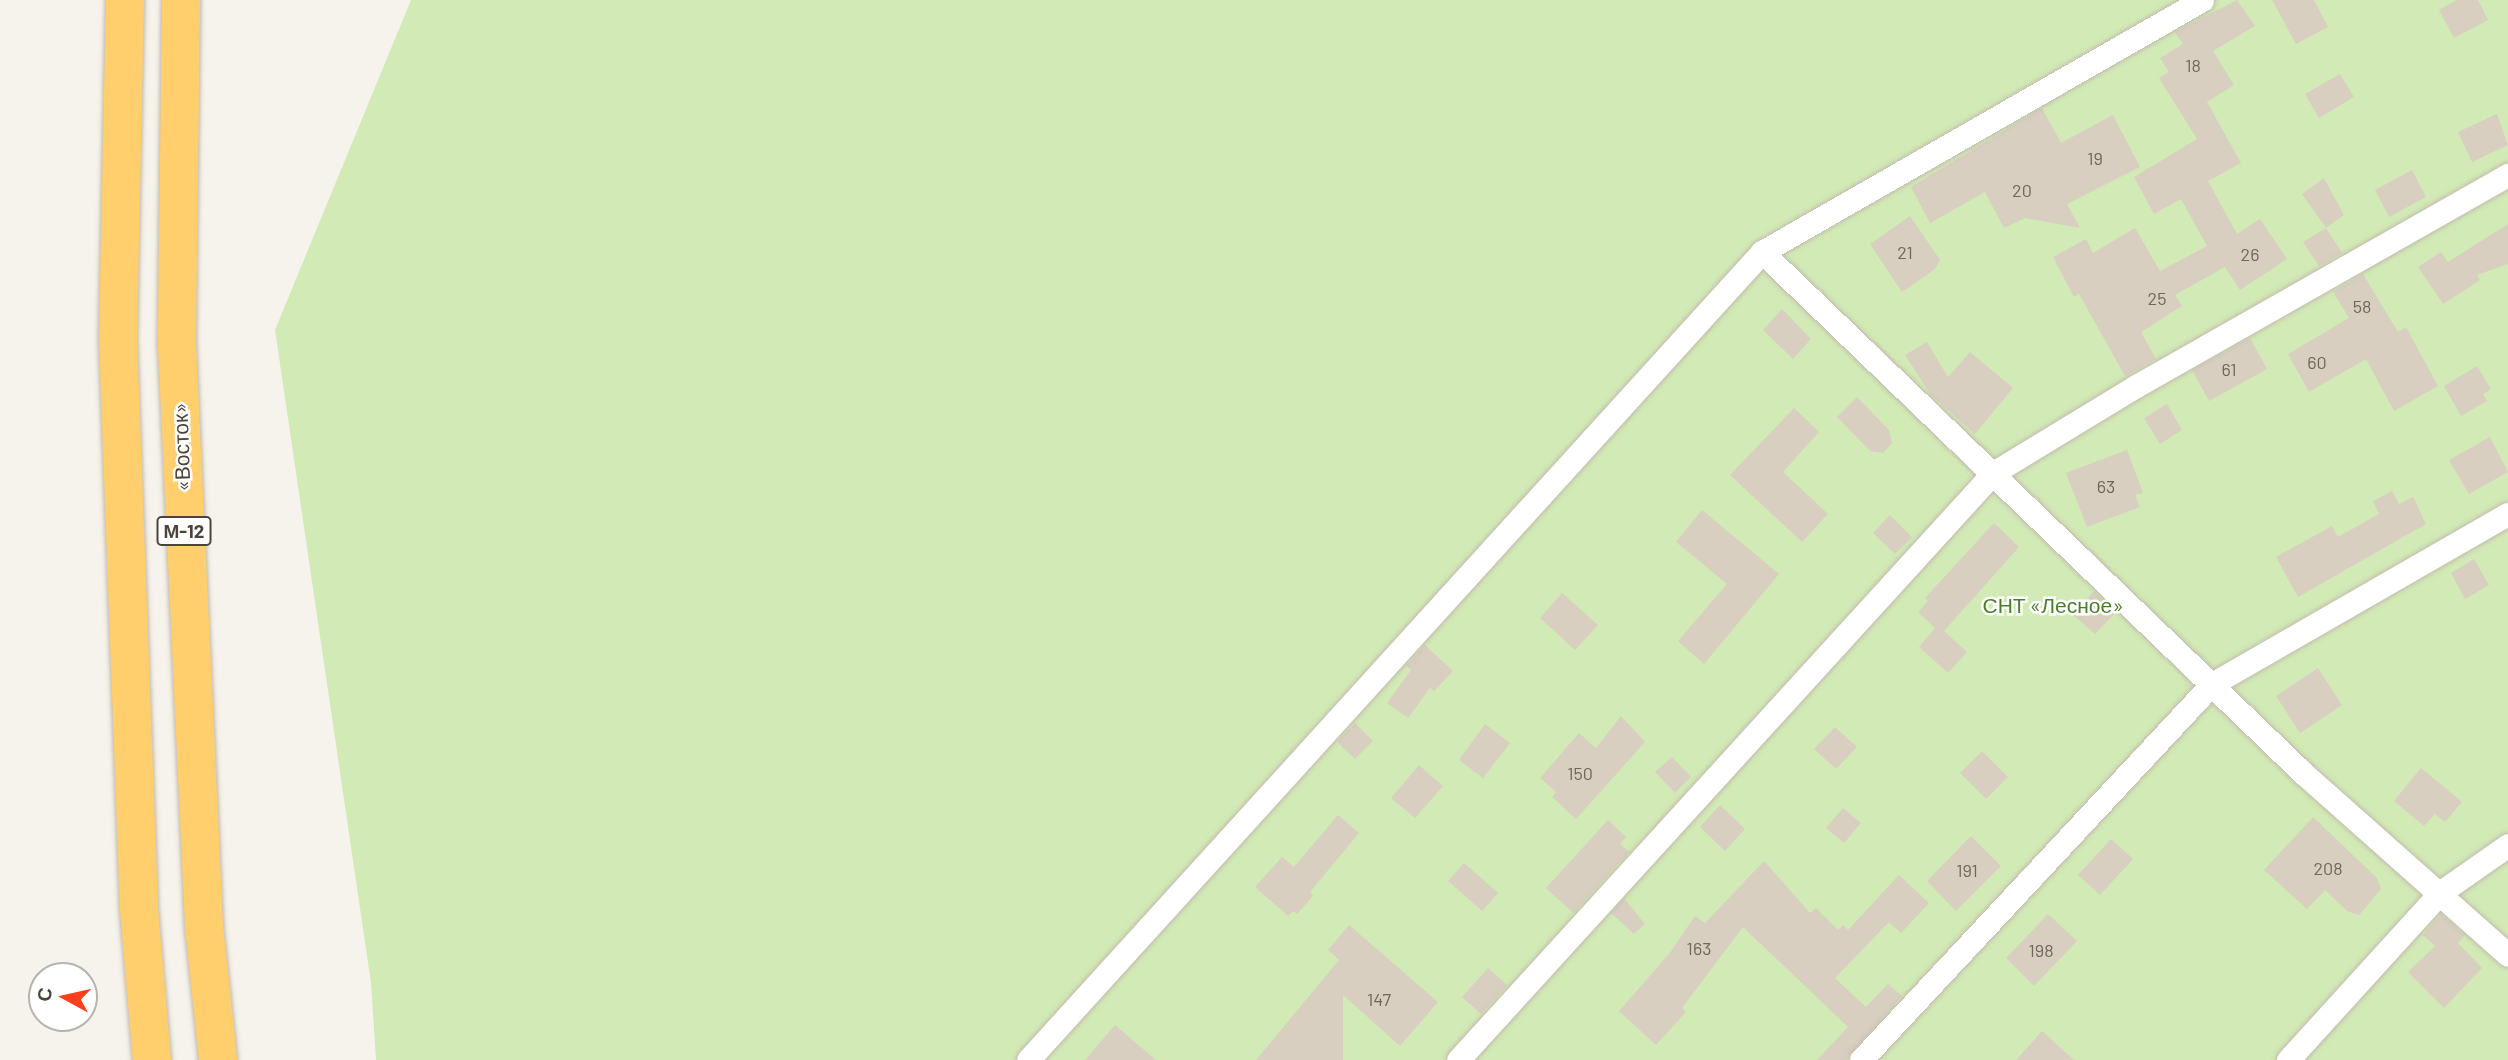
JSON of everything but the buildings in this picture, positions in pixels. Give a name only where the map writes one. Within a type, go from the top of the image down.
[{"type":"highway","name":"М-12","points":[[125,0],[118,341],[139,909],[152,1060]]},
{"type":"highway","name":"«Восток»","points":[[181,0],[178,374],[203,912],[218,1060]]},
{"type":"street","points":[[1028,1060],[1762,252],[2202,0]]},
{"type":"street","points":[[1458,1060],[1993,473],[2136,386],[2508,175]]},
{"type":"street","points":[[1762,252],[2303,773],[2441,892],[2508,955]]},
{"type":"street","points":[[1861,1060],[2212,684],[2508,514]]},
{"type":"street","points":[[2288,1060],[2441,892],[2508,845]]},
{"type":"green space","name":"СНТ «Лесное»","points":[[411,0],[2508,0],[2508,1060],[376,1060],[371,983],[275,330]]}]
